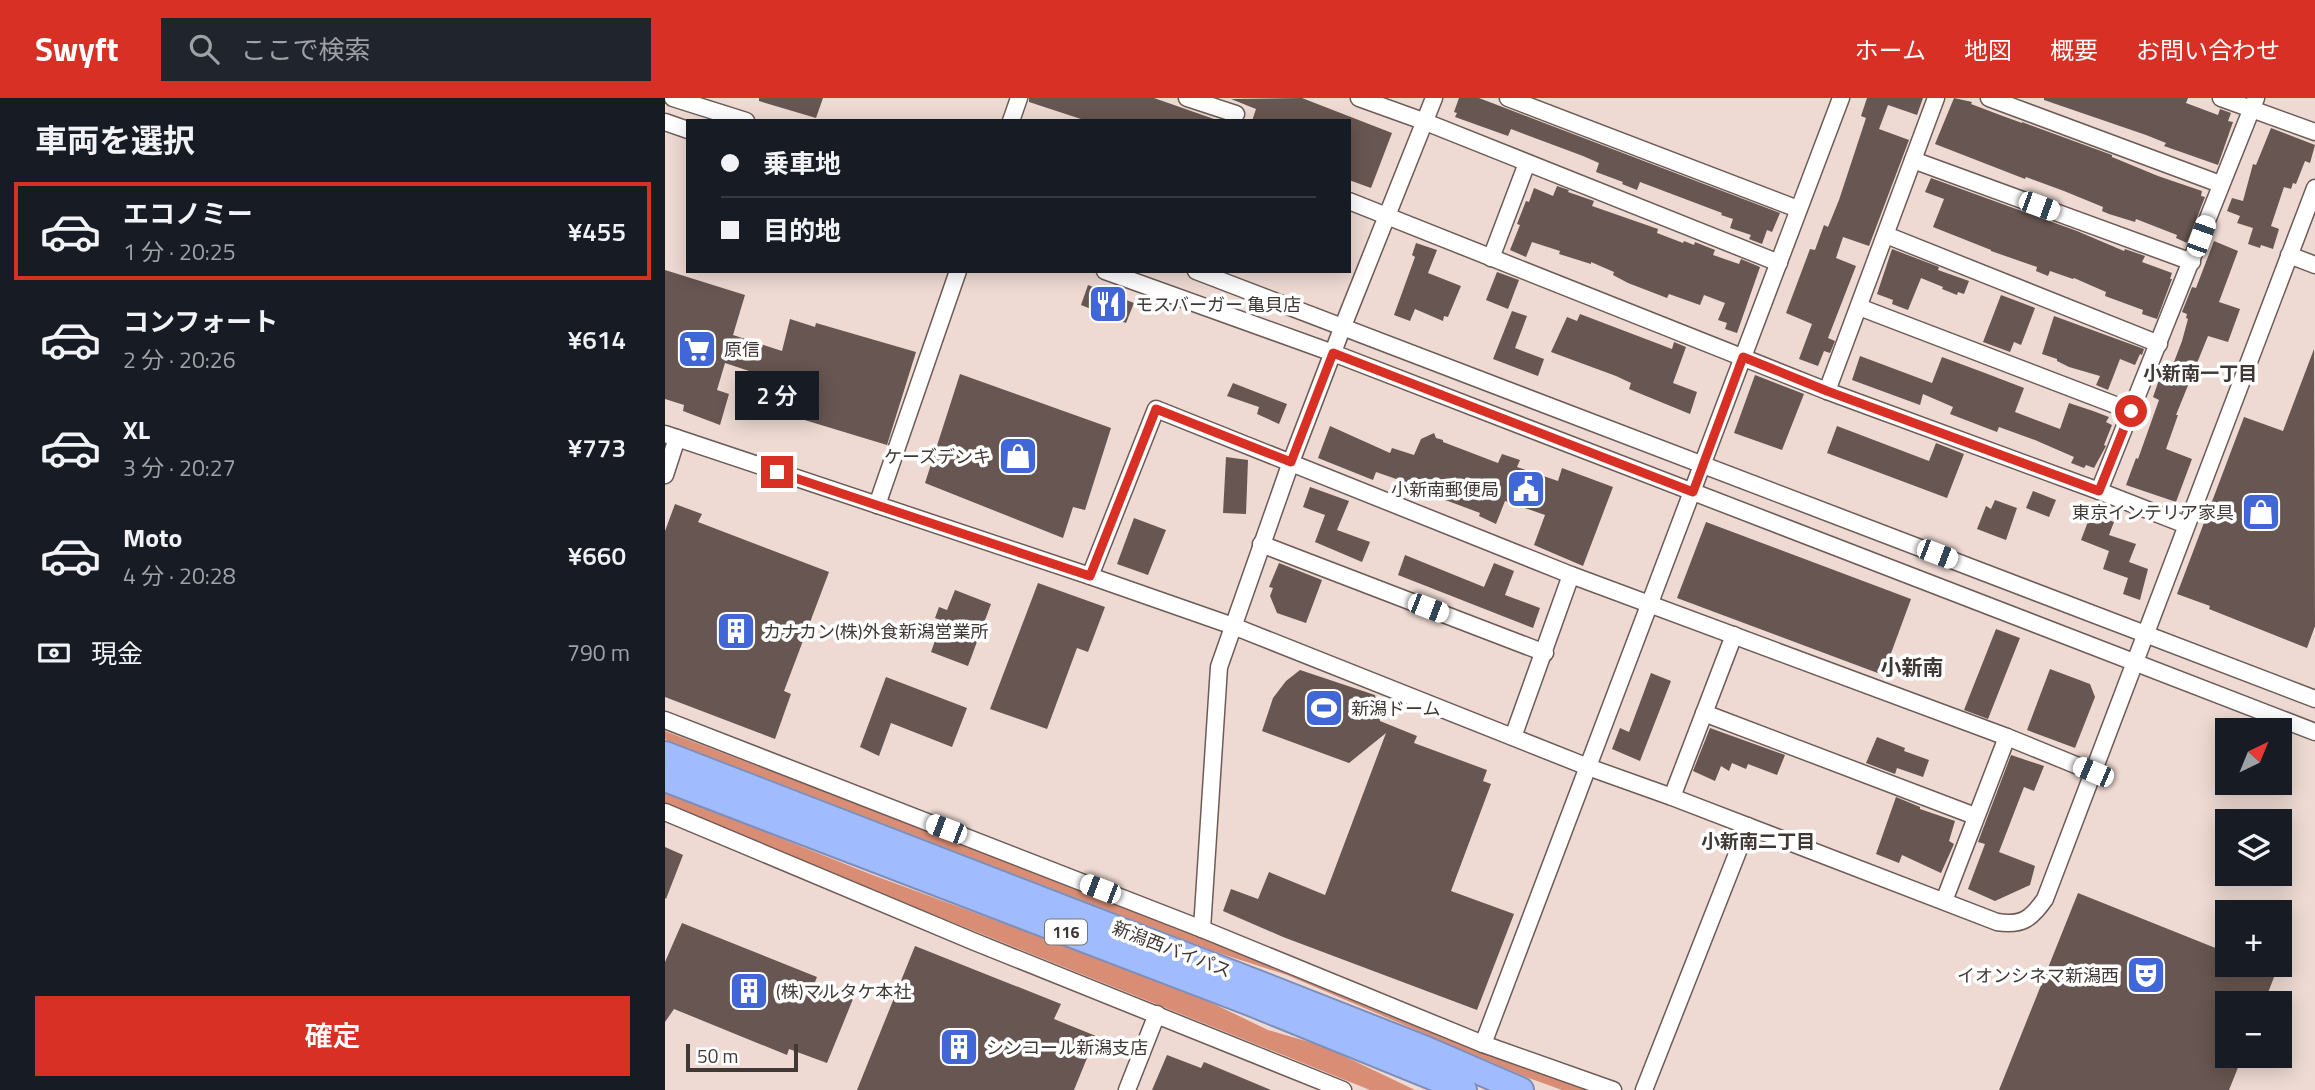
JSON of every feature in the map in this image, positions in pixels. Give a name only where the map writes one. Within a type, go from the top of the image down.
[{"type":"highway","name":"新潟西バイパス","points":[[665,754],[1284,993],[1521,1090]]},
{"type":"highway","name":"新潟西バイパス","points":[[665,779],[1042,922],[1464,1090]]},
{"type":"highway","points":[[1419,1071],[1455,1090]]},
{"type":"street","points":[[673,98],[740,119]]},
{"type":"street","points":[[1012,119],[1019,98]]},
{"type":"street","points":[[1187,98],[1236,111]]},
{"type":"street","points":[[1359,98],[1779,263]]},
{"type":"street","points":[[1202,929],[1219,667],[1291,462],[1434,98]]},
{"type":"street","points":[[1508,98],[1798,209]]},
{"type":"street","points":[[1483,1044],[1841,98]]},
{"type":"street","points":[[1827,391],[1937,98]]},
{"type":"street","points":[[1989,98],[2220,184]]},
{"type":"street","points":[[2221,98],[2254,104],[2315,132]]},
{"type":"street","points":[[2099,491],[2254,104]]},
{"type":"street","points":[[665,122],[686,129]]},
{"type":"street","points":[[1913,160],[2192,262]]},
{"type":"street","points":[[1491,258],[1527,163]]},
{"type":"street","points":[[665,475],[671,436],[1233,626],[1588,767],[1997,922],[2012,925],[2026,920],[2045,899],[2315,188]]},
{"type":"street","points":[[1351,202],[1827,391],[2186,525]]},
{"type":"street","points":[[1886,235],[2159,344]]},
{"type":"street","points":[[2289,255],[2315,265]]},
{"type":"street","points":[[877,505],[957,273]]},
{"type":"street","points":[[1111,273],[1333,353],[2315,732]]},
{"type":"street","points":[[1201,273],[2315,699]]},
{"type":"street","points":[[1859,307],[2131,411]]},
{"type":"street","points":[[1090,576],[1156,409],[1571,575],[2007,737],[2093,772]]},
{"type":"street","points":[[1261,544],[1545,653]]},
{"type":"street","points":[[1513,737],[1571,575]]},
{"type":"street","points":[[1672,797],[1734,635]]},
{"type":"street","points":[[1705,713],[1975,816]]},
{"type":"street","points":[[665,720],[1202,929],[1483,1044],[1613,1090]]},
{"type":"street","points":[[1944,901],[2007,737]]},
{"type":"street","points":[[665,812],[975,942],[1343,1090]]},
{"type":"street","points":[[1644,1090],[1748,826]]},
{"type":"street","points":[[1127,1090],[1157,1014]]},
{"type":"shaded area","points":[[665,731],[1136,910],[1587,1090],[1562,1090],[1526,1077],[1287,975],[1216,952],[669,741],[665,739]]},
{"type":"shaded area","points":[[665,792],[870,874],[1212,1003],[1268,1030],[1323,1046],[1415,1090],[1370,1090],[922,910],[665,803]]},
{"type":"building","points":[[759,98],[823,98],[816,118],[759,101]]},
{"type":"building","points":[[1029,98],[1154,98],[1214,119],[1081,119],[1029,102]]},
{"type":"building","points":[[1302,98],[1392,133],[1371,188],[1351,181],[1351,119],[1253,119],[1256,109],[1231,99]]},
{"type":"building","points":[[1459,98],[1479,98],[1780,213],[1772,232],[1767,230],[1762,244],[1749,239],[1751,235],[1730,228],[1733,219],[1721,215],[1722,213],[1640,182],[1637,190],[1596,172],[1599,163],[1511,129],[1508,136],[1455,117]]},
{"type":"building","points":[[1867,98],[1923,98],[1917,115],[1888,105],[1879,129],[1909,140],[1869,246],[1843,237],[1836,258],[1856,266],[1828,338],[1835,341],[1830,353],[1824,351],[1818,366],[1799,359],[1812,324],[1786,313],[1810,249],[1815,250],[1824,225],[1828,227],[1839,200],[1866,118],[1861,116]]},
{"type":"building","points":[[1954,98],[1972,102],[1971,104],[2202,191],[2201,196],[2205,197],[2187,243],[2176,238],[2177,235],[2136,219],[2135,222],[2109,214],[2102,211],[2103,207],[2064,191],[1935,144]]},
{"type":"building","points":[[2044,98],[2188,98],[2186,103],[2218,115],[2220,109],[2231,113],[2228,121],[2233,122],[2218,165],[2164,146],[2166,143],[2146,135]]},
{"type":"building","points":[[2271,128],[2315,145],[2310,163],[2305,161],[2296,184],[2293,183],[2291,189],[2284,187],[2271,226],[2279,229],[2273,249],[2248,244],[2253,228],[2237,223],[2240,216],[2227,211],[2232,198],[2243,201],[2253,164],[2256,165]]},
{"type":"building","points":[[1931,178],[2124,251],[2125,249],[2145,256],[2142,262],[2172,273],[2157,319],[2142,314],[2143,310],[2105,296],[2106,292],[2074,278],[2050,271],[2048,276],[2036,271],[2037,267],[1933,227],[1944,199],[1925,192]]},
{"type":"building","points":[[1557,186],[1594,201],[1592,206],[1658,229],[1657,233],[1683,243],[1684,241],[1694,245],[1695,242],[1715,250],[1713,255],[1739,264],[1741,259],[1760,267],[1737,333],[1725,329],[1727,323],[1718,320],[1725,303],[1704,295],[1700,305],[1669,294],[1667,298],[1628,283],[1613,275],[1614,272],[1591,262],[1559,254],[1560,251],[1532,242],[1526,257],[1510,250],[1520,225],[1517,224],[1534,188],[1553,196]]},
{"type":"building","points":[[2214,241],[2238,251],[2219,302],[2240,309],[2228,342],[2208,336],[2176,415],[2166,449],[2192,459],[2176,502],[2126,485],[2159,400],[2153,397],[2159,380],[2166,383],[2182,341],[2188,319],[2187,314],[2182,312],[2192,287],[2196,288]]},
{"type":"building","points":[[1416,243],[1437,250],[1428,273],[1461,286],[1448,317],[1444,316],[1443,321],[1415,309],[1410,321],[1394,315],[1415,257],[1412,255]]},
{"type":"building","points":[[1892,249],[1969,281],[1964,294],[1958,292],[1957,295],[1921,278],[1908,310],[1892,304],[1893,300],[1877,294]]},
{"type":"building","points":[[665,270],[745,295],[733,335],[782,351],[790,319],[815,327],[816,323],[916,352],[887,445],[788,415],[797,387],[725,363],[717,390],[729,394],[720,425],[683,411],[684,405],[665,399]]},
{"type":"building","points":[[1497,272],[1519,280],[1508,309],[1486,300]]},
{"type":"building","name":"モスバーガー 亀貝店","points":[[1088,285],[1134,303],[1126,323],[1081,305]]},
{"type":"building","points":[[2001,295],[2035,308],[2021,345],[2014,342],[2010,352],[1983,342]]},
{"type":"building","points":[[1512,311],[1527,316],[1515,348],[1544,359],[1538,376],[1493,359]]},
{"type":"building","points":[[1580,314],[1672,349],[1674,342],[1686,347],[1673,383],[1697,392],[1690,414],[1629,389],[1631,383],[1616,376],[1551,352],[1567,317],[1577,321]]},
{"type":"building","points":[[2054,316],[2144,349],[2142,355],[2140,354],[2135,365],[2120,359],[2108,390],[2096,385],[2100,376],[2069,367],[2042,354]]},
{"type":"building","name":"東京インテリア家具","points":[[2314,349],[2315,626],[2307,648],[2177,594],[2244,417],[2283,431]]},
{"type":"building","points":[[1860,356],[1932,383],[1942,357],[2024,388],[2015,412],[2060,429],[2069,403],[2093,411],[2109,417],[2106,422],[2112,425],[2104,445],[2106,446],[2094,468],[2086,465],[2084,468],[2071,463],[2074,457],[2035,440],[1999,427],[1997,432],[1950,414],[1953,407],[1923,394],[1920,405],[1852,380]]},
{"type":"building","name":"ケーズデンキ","points":[[960,374],[1111,428],[1085,510],[1073,507],[1063,538],[925,483]]},
{"type":"building","points":[[1755,375],[1804,394],[1782,450],[1734,433]]},
{"type":"building","points":[[1233,383],[1287,404],[1279,424],[1257,414],[1259,407],[1227,396]]},
{"type":"building","points":[[1330,426],[1390,453],[1392,448],[1414,455],[1421,439],[1434,433],[1436,438],[1443,442],[1498,463],[1502,454],[1520,460],[1517,467],[1558,481],[1562,468],[1613,487],[1583,566],[1534,545],[1545,515],[1505,501],[1496,524],[1479,516],[1480,513],[1424,492],[1425,489],[1376,472],[1373,480],[1318,458]]},
{"type":"building","points":[[1837,426],[1929,461],[1936,443],[1964,454],[1947,498],[1827,453]]},
{"type":"building","points":[[1226,457],[1248,460],[1246,514],[1223,513]]},
{"type":"building","points":[[1310,487],[1349,501],[1337,530],[1370,542],[1362,562],[1315,542],[1325,515],[1303,507]]},
{"type":"building","points":[[2033,491],[2056,500],[2049,517],[2026,508]]},
{"type":"building","points":[[1995,500],[2017,508],[2006,540],[1977,529],[1986,506],[1991,509]]},
{"type":"building","name":"カナカン(株)外食新潟営業所","points":[[675,504],[702,514],[698,522],[829,572],[784,691],[791,694],[775,739],[665,697],[665,531]]},
{"type":"building","points":[[2101,517],[2114,522],[2109,535],[2136,544],[2129,562],[2148,569],[2140,600],[2123,594],[2128,578],[2103,569],[2109,551],[2081,540],[2089,519],[2099,523]]},
{"type":"building","points":[[1134,518],[1166,530],[1148,575],[1117,564]]},
{"type":"building","points":[[1706,522],[1911,599],[1883,675],[1677,598]]},
{"type":"building","points":[[1405,555],[1484,587],[1494,563],[1514,571],[1505,595],[1540,608],[1533,628],[1398,575]]},
{"type":"building","points":[[1279,563],[1322,580],[1306,623],[1277,613],[1270,596],[1273,588],[1269,587]]},
{"type":"building","points":[[1038,583],[1105,607],[1088,652],[1077,648],[1047,729],[990,709]]},
{"type":"building","points":[[955,590],[991,604],[968,666],[931,652],[942,621],[935,618],[939,607],[947,610]]},
{"type":"building","points":[[1996,629],[2020,638],[1988,719],[1964,710]]},
{"type":"building","points":[[2050,669],[2090,684],[2095,697],[2075,748],[2027,730]]},
{"type":"building","points":[[1300,670],[1375,695],[1380,721],[1417,736],[1414,743],[1487,770],[1483,781],[1491,784],[1451,891],[1514,914],[1477,1010],[1283,937],[1223,911],[1231,889],[1258,899],[1269,872],[1325,895],[1386,733],[1349,763],[1262,731],[1273,698],[1286,681]]},
{"type":"building","points":[[1651,673],[1671,681],[1640,761],[1612,749],[1620,728],[1629,732]]},
{"type":"building","points":[[886,677],[967,708],[952,747],[891,723],[879,756],[860,747]]},
{"type":"building","points":[[1710,728],[1785,755],[1777,775],[1748,764],[1746,769],[1732,763],[1729,771],[1721,766],[1715,781],[1693,771]]},
{"type":"building","points":[[1877,737],[1929,760],[1923,777],[1897,768],[1895,774],[1866,763]]},
{"type":"building","points":[[2011,755],[2044,766],[2034,791],[2024,787],[1999,852],[2035,866],[2030,885],[1995,901],[1968,889],[1985,844],[1978,842]]},
{"type":"building","points":[[1896,797],[1955,821],[1949,841],[1954,844],[1941,873],[1902,855],[1899,863],[1876,854]]},
{"type":"building","points":[[665,847],[683,855],[666,899],[665,898]]},
{"type":"building","points":[[2078,893],[2215,948],[2215,977],[2274,977],[2269,991],[2215,991],[2215,1068],[2238,1068],[2229,1090],[1999,1090]]},
{"type":"building","name":"(株)マルタケ本社","points":[[682,923],[817,977],[815,982],[853,999],[827,1063],[789,1049],[787,1055],[674,1009],[665,1022],[665,962]]},
{"type":"building","name":"シンコール新潟支店","points":[[915,946],[1061,1004],[1054,1019],[1096,1036],[1074,1090],[857,1090]]},
{"type":"building","points":[[1167,1055],[1201,1068],[1204,1062],[1271,1090],[1152,1090]]},
{"type":"place","name":"モスバーガー 亀貝店","points":[[1108,304]]},
{"type":"place","name":"原信","points":[[697,349]]},
{"type":"place","name":"ケーズデンキ","points":[[1018,456]]},
{"type":"place","name":"小新南郵便局","points":[[1526,489]]},
{"type":"place","name":"東京インテリア家具","points":[[2261,512]]},
{"type":"place","name":"カナカン(株)外食新潟営業所","points":[[736,631]]},
{"type":"place","name":"新潟ドーム","points":[[1324,708]]},
{"type":"place","name":"イオンシネマ新潟西","points":[[2146,975]]},
{"type":"place","name":"(株)マルタケ本社","points":[[749,991]]},
{"type":"place","name":"シンコール新潟支店","points":[[959,1047]]},
{"type":"district","name":"小新南一丁目","points":[[2200,372]]},
{"type":"district","name":"小新南","points":[[1912,667]]},
{"type":"district","name":"小新南二丁目","points":[[1758,840]]},
{"type":"route","points":[[777,472],[1090,576],[1156,409],[1291,462],[1333,353],[1693,492],[1743,357],[1827,391],[2099,491],[2131,411]]}]
